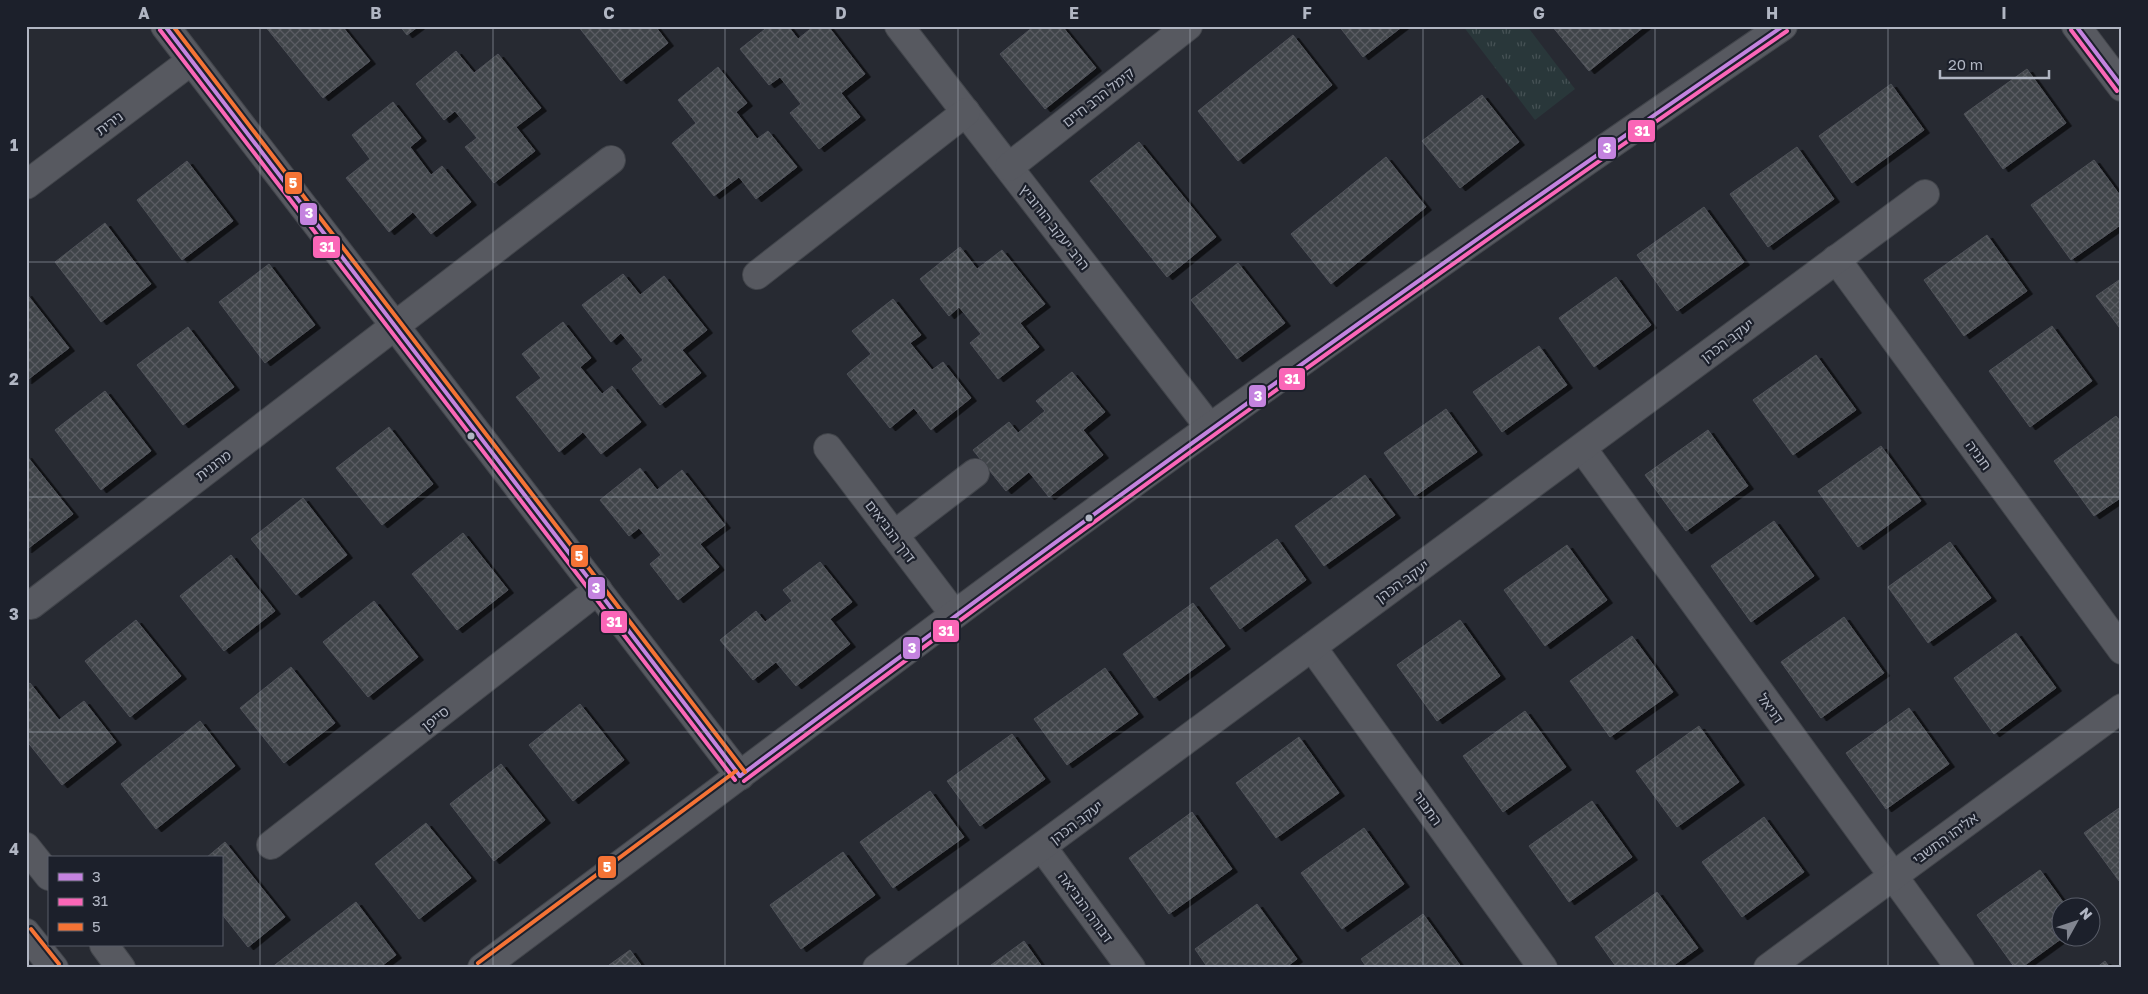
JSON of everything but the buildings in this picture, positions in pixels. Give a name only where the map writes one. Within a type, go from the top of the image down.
[{"type":"street","points":[[164,26],[740,776]]},
{"type":"street","name":"הרב יעקב הורוביץ","points":[[899,26],[1210,428]]},
{"type":"street","name":"קימל הרב חיים","points":[[1008,167],[1188,26]]},
{"type":"street","points":[[482,968],[954,614],[1210,428],[1595,154],[1783,26]]},
{"type":"street","points":[[2076,26],[2122,87]]},
{"type":"street","name":"נירית","points":[[26,184],[191,61]]},
{"type":"street","points":[[757,275],[966,112]]},
{"type":"street","name":"מרגנית","points":[[31,605],[611,160]]},
{"type":"street","name":"יעקב הכהן","points":[[878,968],[1925,194]]},
{"type":"street","name":"חנניה","points":[[1836,259],[2122,650]]},
{"type":"street","name":"דרך הנביאים","points":[[828,448],[954,614]]},
{"type":"street","name":"דניאל","points":[[1582,448],[1960,968]]},
{"type":"street","points":[[894,535],[974,473]]},
{"type":"street","name":"סייפן","points":[[271,845],[598,590]]},
{"type":"street","name":"התבור","points":[[1312,647],[1544,968]]},
{"type":"street","name":"אליהו התשבי","points":[[1768,968],[2122,708]]},
{"type":"street","points":[[26,847],[48,875]]},
{"type":"street","name":"דבורה הנביאה","points":[[1042,847],[1131,968]]},
{"type":"street","points":[[26,933],[54,968]]},
{"type":"street","points":[[105,946],[121,968]]},
{"type":"green space","points":[[1463,26],[1527,26],[1575,89],[1535,120]]},
{"type":"transit line","name":"3","points":[[165,26],[740,776]]},
{"type":"transit line","name":"5","points":[[173,26],[745,772]]},
{"type":"transit line","name":"3","points":[[740,776],[998,585],[1388,302],[1783,26]]},
{"type":"transit line","name":"3","points":[[2076,26],[2122,87]]},
{"type":"transit line","name":"31","points":[[160,30],[735,780]]},
{"type":"transit line","name":"31","points":[[2071,30],[2117,91]]},
{"type":"transit line","name":"31","points":[[744,781],[1261,401],[1392,307],[1787,31]]},
{"type":"transit line","name":"5","points":[[478,963],[736,771]]},
{"type":"transit line","name":"5","points":[[31,929],[59,964]]}]
